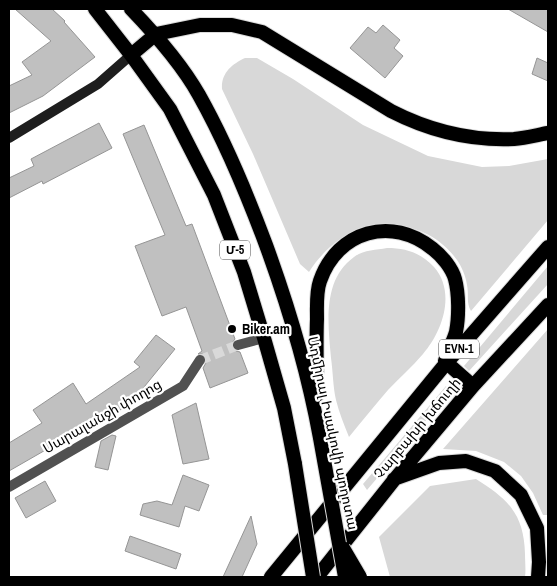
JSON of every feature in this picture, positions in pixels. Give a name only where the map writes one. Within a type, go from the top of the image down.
[{"type":"highway","name":"Մ-5","points":[[95,9],[170,109],[214,195],[244,272],[284,408],[315,577]]},
{"type":"highway","name":"Ադմիրալ Իսակովի պողոտա","points":[[131,9],[156,34],[198,94],[250,202],[279,282],[302,354],[320,438],[345,577]]},
{"type":"highway","points":[[131,55],[156,34],[200,25],[232,25],[262,32],[341,82],[413,122],[456,135],[479,138],[516,139],[548,133]]},
{"type":"highway","points":[[317,423],[317,300],[319,283],[326,266],[343,245],[372,233],[398,231],[426,243],[446,263],[455,278],[458,299],[456,332],[445,365],[473,386]]},
{"type":"highway","name":"Չարբախի խճուղի","points":[[271,577],[445,365],[548,247]]},
{"type":"highway","name":"Չարբախի խճուղի","points":[[315,577],[473,386],[548,305]]},
{"type":"highway","points":[[394,480],[439,463],[466,461],[495,471],[521,495],[537,528],[538,577]]},
{"type":"highway","points":[[338,538],[360,577]]},
{"type":"main road","points":[[9,138],[98,84],[131,55]]},
{"type":"street","points":[[238,345],[264,338]]},
{"type":"street","name":"Սարալանջի փողոց","points":[[9,487],[183,386],[200,360]]},
{"type":"shaded area","points":[[245,58],[257,58],[363,125],[428,156],[482,167],[509,166],[548,159],[548,220],[471,311],[466,279],[457,260],[450,251],[433,237],[403,226],[380,225],[358,229],[330,247],[309,272],[300,264],[253,154],[222,89],[225,74],[236,63]]},
{"type":"shaded area","points":[[387,248],[413,252],[424,258],[434,267],[441,277],[444,288],[444,311],[441,323],[430,345],[419,359],[388,390],[349,437],[334,390],[329,331],[329,303],[336,278],[354,257],[365,252]]},
{"type":"shaded area","points":[[548,266],[548,284],[469,371],[464,366]]},
{"type":"shaded area","points":[[548,329],[548,515],[543,515],[533,493],[521,476],[504,462],[476,451],[443,449]]},
{"type":"shaded area","points":[[446,386],[451,391],[367,490],[363,484]]},
{"type":"shaded area","points":[[476,479],[505,501],[517,518],[524,540],[525,577],[390,577],[379,537],[430,486]]},
{"type":"building","points":[[15,9],[52,9],[65,21],[95,57],[43,96],[9,113],[9,86],[32,75],[22,62],[51,41]]},
{"type":"building","points":[[508,9],[548,9],[548,32]]},
{"type":"building","points":[[383,25],[400,40],[394,48],[403,56],[385,78],[350,48],[368,27],[376,33]]},
{"type":"building","points":[[537,58],[548,63],[548,81],[532,74]]},
{"type":"building","points":[[99,123],[112,148],[43,184],[42,181],[9,198],[9,178],[34,166],[31,159]]},
{"type":"building","points":[[144,125],[186,226],[192,224],[235,339],[232,347],[240,352],[248,373],[210,388],[203,368],[207,361],[206,357],[203,354],[198,354],[202,351],[186,307],[162,316],[135,246],[165,235],[123,134]]},
{"type":"building","points":[[156,335],[175,349],[140,392],[142,395],[107,419],[109,409],[56,444],[9,471],[9,443],[42,423],[33,410],[73,383],[86,404],[140,367],[134,362]]},
{"type":"building","points":[[196,403],[209,459],[183,464],[172,415]]},
{"type":"building","points":[[112,435],[116,436],[108,470],[95,467],[101,441]]},
{"type":"building","points":[[183,475],[209,485],[199,511],[185,506],[179,527],[140,515],[143,504],[157,501],[172,505]]},
{"type":"building","points":[[45,481],[56,501],[26,518],[15,498]]},
{"type":"building","points":[[251,516],[257,544],[242,577],[223,577]]},
{"type":"building","points":[[130,536],[181,554],[176,569],[125,551]]},
{"type":"tunnel","points":[[200,360],[238,345]]},
{"type":"place","name":"Biker.am","points":[[232,329]]}]
